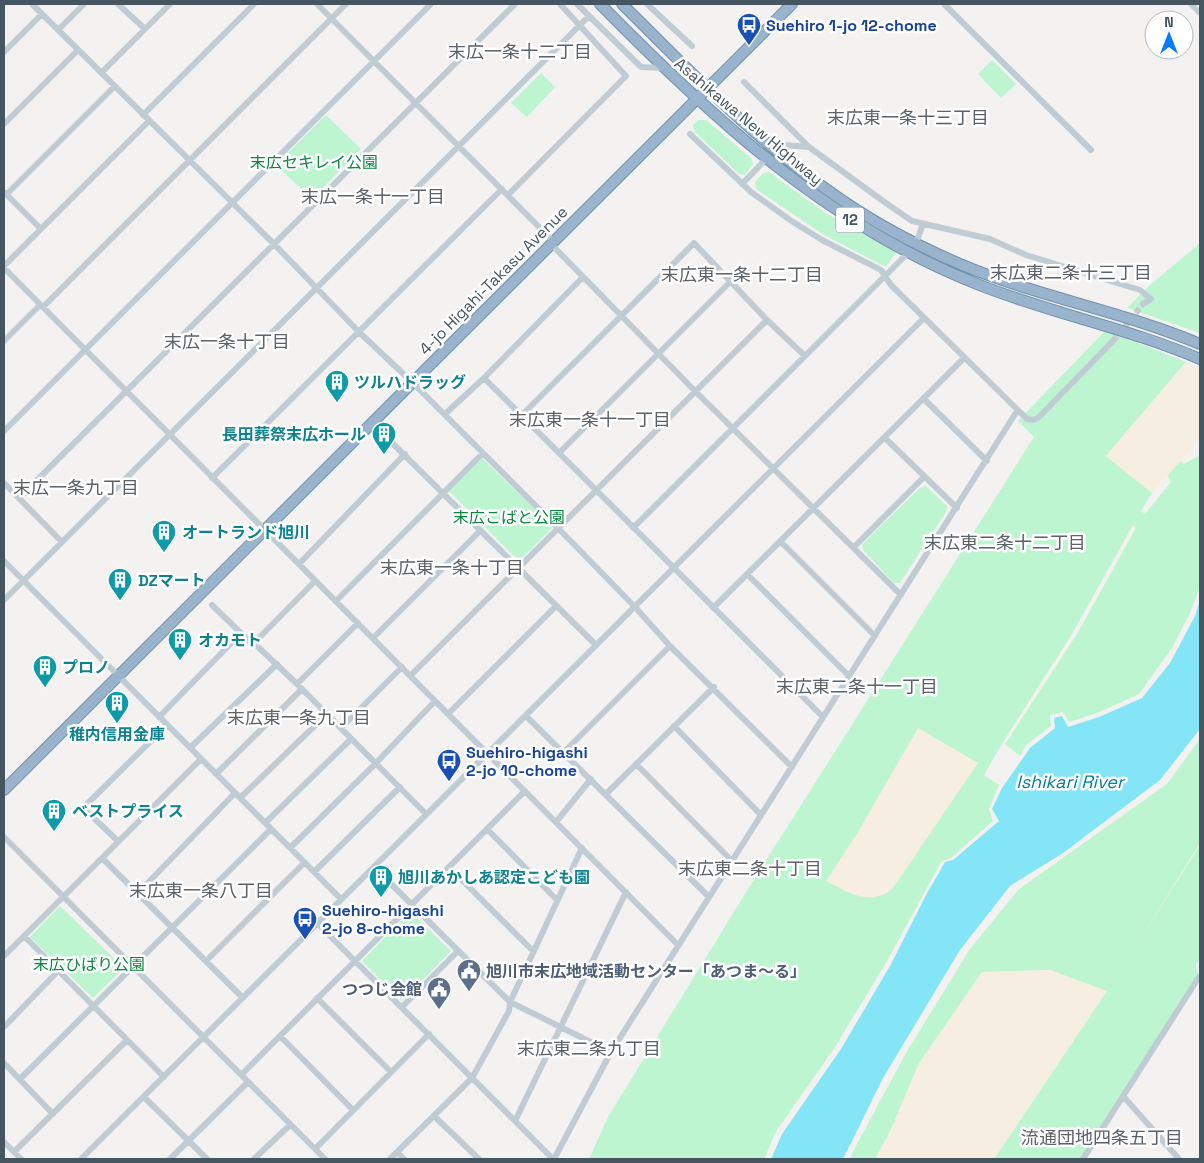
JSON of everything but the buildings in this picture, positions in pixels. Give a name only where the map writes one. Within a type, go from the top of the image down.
[{"type":"highway","name":"Asahikawa New Highway","points":[[600,4],[663,68],[766,159],[824,202],[864,228],[908,253],[974,283],[1157,342],[1200,359]]},
{"type":"highway","name":"4-jo Higahi-Takasu Avenue","points":[[4,790],[792,4]]},
{"type":"highway","name":"Asahikawa New Highway","points":[[626,5],[707,88],[768,144],[832,194],[892,231],[960,264],[1008,283],[1166,331],[1200,344]]},
{"type":"street","points":[[32,4],[274,244],[359,332],[413,382],[634,606],[670,646],[714,687],[792,767]]},
{"type":"street","points":[[58,30],[84,4]]},
{"type":"street","points":[[118,4],[145,29]]},
{"type":"street","points":[[101,73],[170,4]]},
{"type":"street","points":[[143,115],[254,4]]},
{"type":"street","points":[[317,4],[508,195],[583,277],[695,391],[901,595]]},
{"type":"street","points":[[4,341],[346,4]]},
{"type":"street","points":[[4,431],[431,4]]},
{"type":"street","points":[[18,498],[127,392],[515,4]]},
{"type":"street","points":[[508,195],[626,76],[560,4]]},
{"type":"street","points":[[577,4],[641,67],[663,68]]},
{"type":"street","points":[[648,4],[692,46]]},
{"type":"street","points":[[944,4],[1091,150]]},
{"type":"street","points":[[1191,4],[1200,13]]},
{"type":"street","points":[[4,52],[42,14]]},
{"type":"street","points":[[4,600],[589,16]]},
{"type":"street","points":[[4,124],[78,50]]},
{"type":"street","points":[[744,82],[809,147],[912,221],[990,239],[1026,255],[1140,290],[1151,298],[1144,304]]},
{"type":"street","points":[[41,229],[5,193],[115,86]]},
{"type":"street","points":[[150,121],[4,267],[678,945]]},
{"type":"street","points":[[690,134],[751,192],[790,220],[822,240],[881,270],[892,285],[924,318],[1027,419],[1033,420],[1038,418],[1113,341]]},
{"type":"street","points":[[768,144],[809,147]]},
{"type":"street","points":[[742,184],[766,159]]},
{"type":"street","points":[[212,478],[502,189]]},
{"type":"street","points":[[916,243],[923,224]]},
{"type":"street","points":[[521,416],[694,243],[767,320],[805,356]]},
{"type":"street","points":[[633,528],[908,253]]},
{"type":"street","points":[[444,414],[484,378],[583,277]]},
{"type":"street","points":[[558,453],[730,282]]},
{"type":"street","points":[[81,1159],[924,318]]},
{"type":"street","points":[[410,676],[767,320]]},
{"type":"street","points":[[713,608],[964,358]]},
{"type":"street","points":[[484,378],[823,717]]},
{"type":"street","points":[[924,399],[987,461]]},
{"type":"street","points":[[317,923],[553,1159],[611,1052],[1017,411]]},
{"type":"street","points":[[372,422],[596,645]]},
{"type":"street","points":[[885,438],[957,508]]},
{"type":"street","points":[[336,601],[483,453]]},
{"type":"street","points":[[299,564],[406,454]]},
{"type":"street","points":[[854,547],[924,477]]},
{"type":"street","points":[[4,483],[62,542]]},
{"type":"street","points":[[372,638],[480,531]]},
{"type":"street","points":[[780,541],[875,636]]},
{"type":"street","points":[[4,562],[341,900]]},
{"type":"street","points":[[747,574],[849,676]]},
{"type":"street","points":[[254,643],[316,581]]},
{"type":"street","points":[[212,605],[250,642],[254,643],[277,664],[426,814]]},
{"type":"street","points":[[448,714],[556,606]]},
{"type":"street","points":[[297,684],[358,623]]},
{"type":"street","points":[[159,717],[241,633]]},
{"type":"street","points":[[564,752],[670,646]]},
{"type":"street","points":[[190,748],[277,664]]},
{"type":"street","points":[[341,728],[402,667]]},
{"type":"street","points":[[606,794],[714,687]]},
{"type":"street","points":[[216,774],[302,690]]},
{"type":"street","points":[[290,848],[376,763],[435,701]]},
{"type":"street","points":[[138,893],[238,796],[327,714]]},
{"type":"street","points":[[526,716],[709,897]]},
{"type":"street","points":[[118,841],[83,808],[167,725]]},
{"type":"street","points":[[674,726],[761,815]]},
{"type":"street","points":[[265,823],[351,739]]},
{"type":"street","points":[[4,956],[200,759]]},
{"type":"street","points":[[636,764],[732,860]]},
{"type":"street","points":[[556,822],[591,779]]},
{"type":"street","points":[[314,872],[400,787]]},
{"type":"street","points":[[241,1075],[525,791]]},
{"type":"street","points":[[20,1079],[270,829]]},
{"type":"street","points":[[487,829],[557,900]]},
{"type":"street","points":[[4,837],[325,1159]]},
{"type":"street","points":[[390,1159],[472,1078],[509,1011],[510,1002],[582,848]]},
{"type":"street","points":[[102,858],[243,998]]},
{"type":"street","points":[[206,961],[304,863]]},
{"type":"street","points":[[374,867],[510,1002],[611,1052]]},
{"type":"street","points":[[449,867],[533,951]]},
{"type":"street","points":[[515,1121],[626,892]]},
{"type":"street","points":[[24,936],[164,1077]]},
{"type":"street","points":[[402,1007],[458,951]]},
{"type":"street","points":[[4,1027],[58,971]]},
{"type":"street","points":[[1083,1159],[1199,977],[1200,979]]},
{"type":"street","points":[[317,998],[391,1072]]},
{"type":"street","points":[[315,1149],[429,1034]]},
{"type":"street","points":[[280,1036],[353,1110]]},
{"type":"street","points":[[14,1152],[127,1040]]},
{"type":"street","points":[[4,1063],[53,1114]]},
{"type":"street","points":[[170,1159],[248,1082]]},
{"type":"street","points":[[1123,1096],[1179,1159]]},
{"type":"street","points":[[144,1097],[207,1159]]},
{"type":"street","points":[[434,1116],[479,1159]]},
{"type":"street","points":[[254,1159],[290,1125]]},
{"type":"street","points":[[4,1143],[21,1159]]},
{"type":"street","points":[[397,1152],[404,1159]]},
{"type":"green space","points":[[992,60],[1016,84],[1001,98],[978,74]]},
{"type":"green space","points":[[541,73],[555,87],[527,117],[511,103]]},
{"type":"green space","name":"末広セキレイ公園","points":[[326,115],[361,149],[312,199],[276,165]]},
{"type":"green space","points":[[698,120],[706,120],[751,158],[753,164],[745,175],[739,174],[694,131],[693,125]]},
{"type":"green space","points":[[769,172],[827,214],[896,252],[886,267],[824,235],[756,189],[755,182],[763,173]]},
{"type":"green space","points":[[1200,243],[1200,333],[1127,308],[1150,285]]},
{"type":"green space","points":[[1106,330],[1186,362],[1106,456],[1152,493],[1141,511],[1145,514],[1171,482],[1166,472],[1177,458],[1184,464],[1200,455],[1200,587],[1190,613],[1172,648],[1139,694],[1097,713],[1069,722],[1063,712],[1050,715],[1051,726],[1026,745],[1020,756],[1005,744],[1077,634],[1136,528],[1133,525],[1072,634],[984,775],[999,785],[989,809],[993,821],[952,857],[941,862],[887,961],[835,1047],[777,1130],[764,1159],[589,1159],[608,1117],[748,889],[1034,437],[1018,421]]},
{"type":"green space","name":"末広こばと公園","points":[[482,458],[553,527],[519,561],[449,491]]},
{"type":"green space","points":[[926,486],[947,506],[946,512],[900,583],[894,583],[863,550],[862,544],[921,487]]},
{"type":"green space","points":[[1200,739],[1200,843],[1136,946],[1200,845],[1200,958],[1196,965],[1199,977],[1083,1159],[994,1159],[1106,992],[1050,970],[982,972],[875,1159],[849,1159],[906,1053],[970,949],[1019,889],[1167,784]]},
{"type":"green space","name":"末広ひばり公園","points":[[60,906],[124,968],[93,998],[30,937]]},
{"type":"green space","points":[[410,911],[451,951],[402,1001],[362,961]]},
{"type":"sand","points":[[1186,362],[1200,368],[1200,439],[1152,493],[1106,456]]},
{"type":"sand","points":[[918,728],[978,763],[893,888],[885,894],[868,897],[851,893],[826,881],[858,832]]},
{"type":"sand","points":[[1050,970],[1107,991],[994,1159],[875,1159],[890,1131],[919,1063],[982,972]]},
{"type":"water","name":"Ishikari River","points":[[1200,600],[1200,729],[1160,780],[1063,853],[1010,886],[960,950],[883,1078],[843,1159],[771,1159],[782,1134],[841,1049],[890,966],[945,862],[953,860],[999,821],[992,809],[1002,788],[1030,748],[1055,728],[1054,718],[1062,716],[1068,727],[1099,717],[1142,698],[1170,663],[1195,616]]},
{"type":"tunnel","points":[[1113,341],[1143,304]]},
{"type":"place","name":"Suehiro 1-jo 12-chome","points":[[749,46]]},
{"type":"place","name":"ツルハドラッグ","points":[[337,403]]},
{"type":"place","name":"長田葬祭末広ホール","points":[[384,455]]},
{"type":"place","name":"オートランド旭川","points":[[164,553]]},
{"type":"place","name":"DZマート","points":[[120,601]]},
{"type":"place","name":"オカモト","points":[[180,661]]},
{"type":"place","name":"プロノ","points":[[45,688]]},
{"type":"place","name":"稚内信用金庫","points":[[117,724]]},
{"type":"place","name":"Suehiro-higashi 2-jo 10-chome","points":[[449,782]]},
{"type":"place","name":"ベストプライス","points":[[54,832]]},
{"type":"place","name":"旭川あかしあ認定こども園","points":[[381,898]]},
{"type":"place","name":"Suehiro-higashi 2-jo 8-chome","points":[[305,940]]},
{"type":"place","name":"旭川市末広地域活動センター「あつま〜る」","points":[[469,992]]},
{"type":"place","name":"つつじ会館","points":[[439,1010]]},
{"type":"district","name":"末広一条十二丁目","points":[[520,52]]},
{"type":"district","name":"末広東一条十三丁目","points":[[908,118]]},
{"type":"district","name":"末広一条十一丁目","points":[[373,197]]},
{"type":"district","name":"末広東二条十三丁目","points":[[1071,273]]},
{"type":"district","name":"末広東一条十二丁目","points":[[742,275]]},
{"type":"district","name":"末広一条十丁目","points":[[227,342]]},
{"type":"district","name":"末広東一条十一丁目","points":[[590,420]]},
{"type":"district","name":"末広一条九丁目","points":[[76,488]]},
{"type":"district","name":"末広東二条十二丁目","points":[[1005,543]]},
{"type":"district","name":"末広東一条十丁目","points":[[452,568]]},
{"type":"district","name":"末広東二条十一丁目","points":[[857,687]]},
{"type":"district","name":"末広東一条九丁目","points":[[299,718]]},
{"type":"district","name":"末広東二条十丁目","points":[[750,869]]},
{"type":"district","name":"末広東一条八丁目","points":[[201,891]]},
{"type":"district","name":"末広東二条九丁目","points":[[589,1049]]},
{"type":"district","name":"流通団地四条五丁目","points":[[1102,1138]]}]
